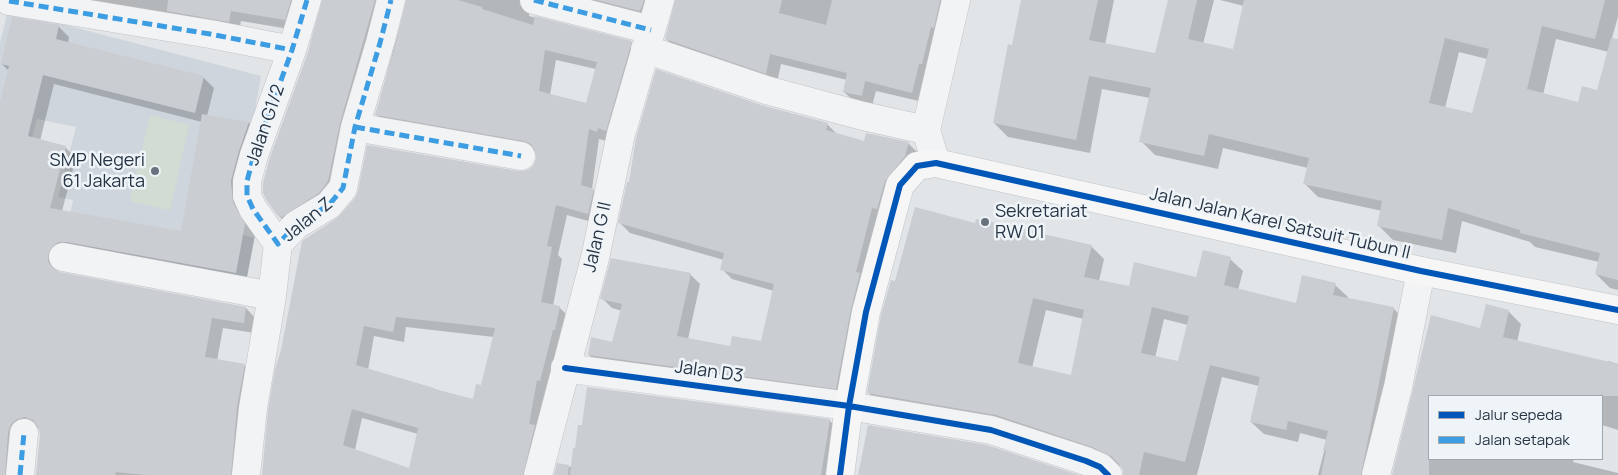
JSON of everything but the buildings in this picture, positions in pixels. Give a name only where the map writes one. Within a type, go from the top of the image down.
[{"type":"street","name":"Jalan G1/2","points":[[278,244],[252,209],[247,196],[247,181],[307,0]]},
{"type":"street","name":"Jalan Z","points":[[246,475],[253,408],[272,296],[278,244],[296,225],[329,205],[343,188],[355,127],[380,43],[390,0]]},
{"type":"street","points":[[534,0],[648,39],[766,90],[863,116],[926,130]]},
{"type":"street","name":"Jalan G II","points":[[538,475],[595,258],[621,134],[660,0]]},
{"type":"street","points":[[840,475],[849,406],[866,312],[900,185],[917,166],[936,163],[926,130],[956,0]]},
{"type":"street","points":[[9,1],[210,34],[292,50]]},
{"type":"street","points":[[355,127],[521,156]]},
{"type":"street","name":"Jalan Jalan Karel Satsuit Tubun II","points":[[936,163],[1421,271],[1618,310]]},
{"type":"street","points":[[63,257],[272,296]]},
{"type":"street","points":[[1376,475],[1398,387],[1421,271]]},
{"type":"street","name":"Jalan D3","points":[[565,368],[849,406],[991,430],[1086,460],[1100,467],[1108,475]]},
{"type":"street","points":[[20,475],[24,433]]},
{"type":"shaded area","name":"SMP Negeri 61 Jakarta","points":[[8,10],[261,76],[234,232],[254,238],[243,297],[60,264],[73,200],[58,197],[76,127],[37,119],[30,146],[0,137],[0,43]]},
{"type":"shaded area","points":[[150,115],[189,125],[170,210],[130,201]]},
{"type":"marked path","points":[[307,0],[292,50],[254,155],[247,181],[247,196],[253,209],[278,244],[296,225],[329,205],[343,188],[355,127],[391,0]]},
{"type":"marked path","points":[[534,0],[651,30]]},
{"type":"marked path","points":[[9,1],[210,34],[292,50]]},
{"type":"marked path","points":[[355,127],[521,156]]},
{"type":"marked path","points":[[20,475],[24,433]]},
{"type":"cycle path","points":[[840,475],[849,406],[866,312],[900,185],[917,166],[936,163],[1421,271],[1618,310]]},
{"type":"cycle path","points":[[565,368],[849,406],[991,430],[1086,461],[1100,467],[1108,475]]},
{"type":"place","name":"SMP Negeri 61 Jakarta","points":[[155,171]]},
{"type":"place","name":"Sekretariat RW 01","points":[[985,222]]}]
